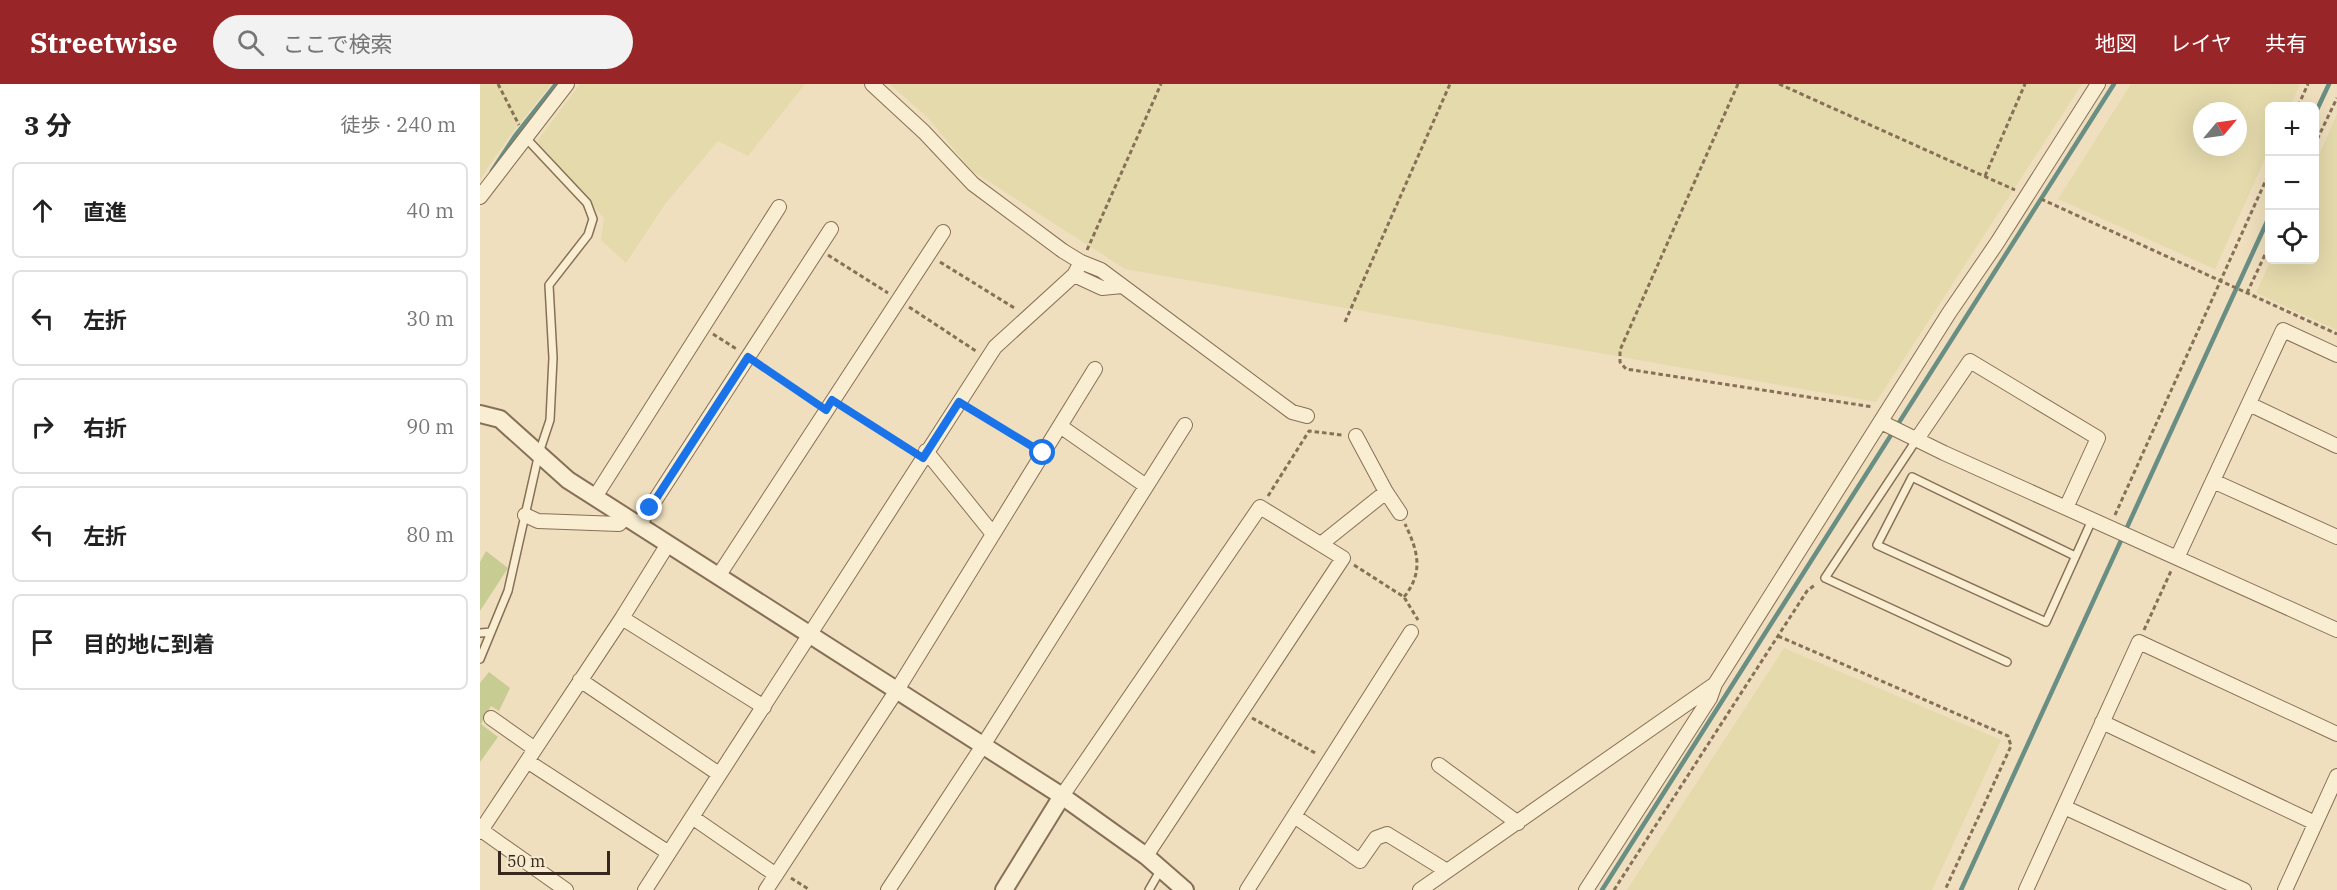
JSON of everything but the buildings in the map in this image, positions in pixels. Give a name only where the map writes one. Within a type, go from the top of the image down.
[{"type":"street","points":[[480,197],[567,84]]},
{"type":"street","points":[[872,84],[924,132],[973,184],[1102,288],[1122,286],[1274,400],[1292,412],[1307,416]]},
{"type":"street","points":[[1586,890],[1710,698],[1715,684],[1949,313],[2098,84]]},
{"type":"street","points":[[595,497],[778,207]]},
{"type":"street","points":[[525,516],[538,521],[619,524],[633,521],[748,357],[831,229]]},
{"type":"street","points":[[719,575],[943,232]]},
{"type":"street","points":[[645,890],[995,347],[1078,269]]},
{"type":"street","points":[[2177,558],[2283,330],[2337,355]]},
{"type":"street","points":[[1917,439],[1970,361],[2098,438],[2066,508]]},
{"type":"street","points":[[766,890],[897,690],[1095,369]]},
{"type":"street","points":[[2249,404],[2337,446]]},
{"type":"street","points":[[480,414],[501,419],[568,480],[719,575],[982,747],[1062,796],[1146,856],[1185,890]]},
{"type":"street","points":[[1884,416],[1917,439],[2337,630]]},
{"type":"street","points":[[888,890],[982,747],[1185,425]]},
{"type":"street","points":[[1060,426],[1146,486]]},
{"type":"street","points":[[1356,436],[1400,513]]},
{"type":"street","points":[[925,455],[993,534]]},
{"type":"street","points":[[2213,481],[2337,537]]},
{"type":"street","points":[[1321,544],[1386,492]]},
{"type":"street","points":[[1004,890],[1062,796],[1260,507],[1343,558],[1146,856]]},
{"type":"street","points":[[566,890],[481,831],[622,618],[668,544]]},
{"type":"street","points":[[622,618],[764,707]]},
{"type":"street","points":[[1247,890],[1411,632]]},
{"type":"street","points":[[2026,890],[2139,642],[2337,734]]},
{"type":"street","points":[[580,680],[719,774]]},
{"type":"street","points":[[1420,890],[1715,684]]},
{"type":"street","points":[[490,718],[535,749]]},
{"type":"street","points":[[2102,722],[2315,823]]},
{"type":"street","points":[[527,761],[669,853]]},
{"type":"street","points":[[1439,765],[1518,823]]},
{"type":"street","points":[[2285,890],[2337,776]]},
{"type":"street","points":[[2064,807],[2244,890]]},
{"type":"street","points":[[1294,816],[1359,861],[1376,838],[1387,834],[1447,871]]},
{"type":"street","points":[[692,818],[778,872]]},
{"type":"lane","points":[[480,659],[508,591],[539,453],[550,420],[553,358],[549,285],[588,235],[593,219],[587,203],[525,137]]},
{"type":"lane","points":[[1917,439],[1825,578],[2007,662]]},
{"type":"lane","points":[[2075,556],[1912,477],[1876,545],[2046,622],[2092,520]]},
{"type":"lane","points":[[480,633],[491,632]]},
{"type":"lane","points":[[1149,890],[1161,869]]},
{"type":"path","points":[[498,84],[525,137]]},
{"type":"path","points":[[1078,269],[1161,84]]},
{"type":"path","points":[[1345,322],[1450,84]]},
{"type":"path","points":[[1738,84],[1620,350],[1620,362],[1626,369],[1884,416]]},
{"type":"path","points":[[1779,84],[2027,195],[2049,202],[2337,334]]},
{"type":"path","points":[[1984,176],[2025,84]]},
{"type":"path","points":[[2300,102],[2308,84]]},
{"type":"path","points":[[2319,136],[2337,98]]},
{"type":"path","points":[[2110,528],[2265,182]]},
{"type":"path","points":[[818,249],[987,359]]},
{"type":"path","points":[[927,254],[1027,316]]},
{"type":"path","points":[[2247,293],[2265,255]]},
{"type":"path","points":[[701,326],[829,405],[925,455]]},
{"type":"path","points":[[959,402],[1043,453]]},
{"type":"path","points":[[1260,507],[1309,431],[1356,436]]},
{"type":"path","points":[[1400,513],[1416,547],[1415,583],[1404,597]]},
{"type":"path","points":[[1343,558],[1404,597],[1419,618],[1411,632]]},
{"type":"path","points":[[2139,642],[2177,558]]},
{"type":"path","points":[[1614,890],[1807,591],[1825,578]]},
{"type":"path","points":[[1778,636],[2008,736],[2011,746],[1945,890]]},
{"type":"path","points":[[1241,712],[1329,760]]},
{"type":"path","points":[[778,872],[810,890]]},
{"type":"shaded area","points":[[480,84],[551,84],[480,179]]},
{"type":"shaded area","points":[[580,84],[805,84],[748,156],[718,141],[665,204],[626,263],[601,240],[604,218],[537,141]]},
{"type":"shaded area","points":[[890,84],[2082,84],[1876,402],[1125,269],[971,170],[928,118]]},
{"type":"shaded area","points":[[2131,84],[2300,84],[2292,102],[2265,102],[2265,159],[2215,269],[2058,199]]},
{"type":"shaded area","points":[[2337,114],[2337,330],[2256,293],[2269,264],[2319,264],[2319,155]]},
{"type":"shaded area","points":[[1784,648],[2001,740],[1932,890],[1627,890]]},
{"type":"green space","points":[[486,551],[508,568],[480,611],[480,562]]},
{"type":"green space","points":[[489,672],[510,688],[499,711],[491,706],[481,724],[498,737],[480,762],[480,683]]},
{"type":"waterway","points":[[492,171],[515,136],[556,84]]},
{"type":"waterway","points":[[1602,890],[2114,84]]},
{"type":"waterway","points":[[2319,105],[2329,84]]},
{"type":"waterway","points":[[1961,890],[2265,226]]},
{"type":"route","points":[[650,508],[748,357],[826,410],[832,400],[923,458],[959,402],[1043,453]]}]
